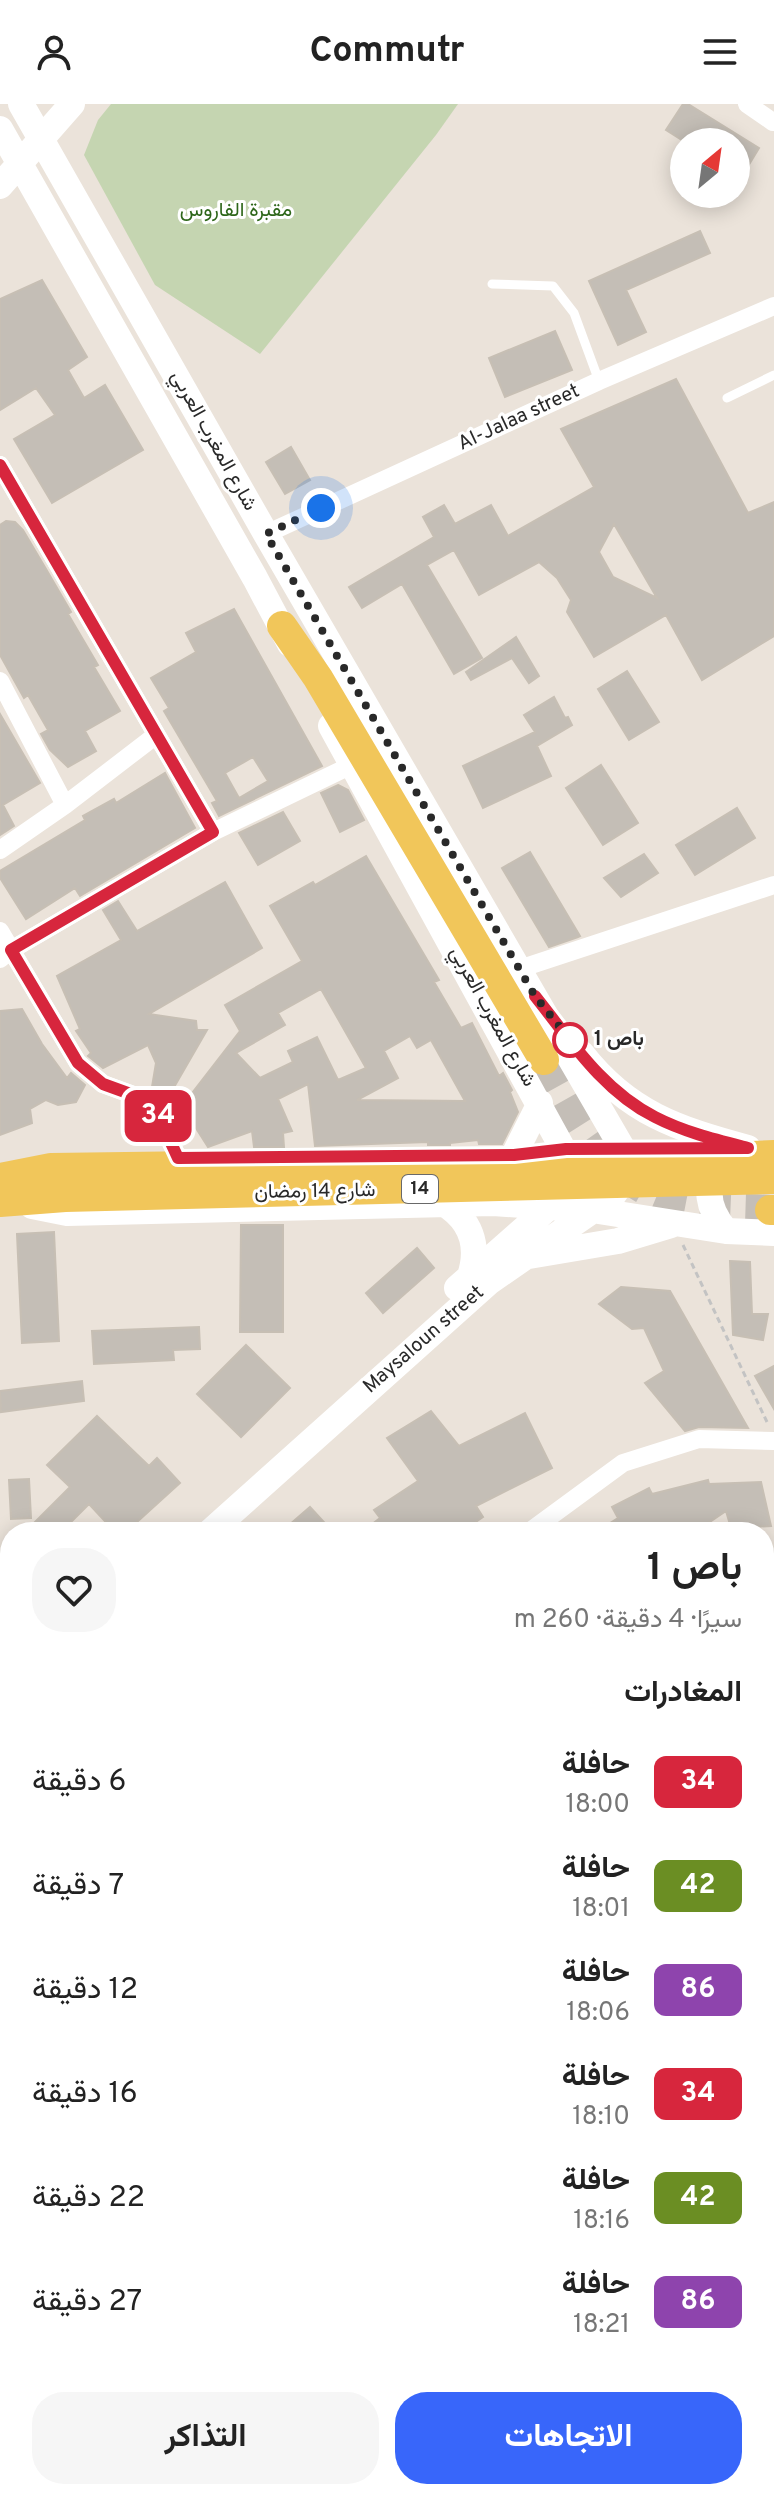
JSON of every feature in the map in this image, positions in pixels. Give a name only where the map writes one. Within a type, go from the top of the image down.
[{"type":"main road","name":"شارع المغرب العربي","points":[[21,104],[624,1151]]},
{"type":"main road","points":[[47,147],[72,104]]},
{"type":"main road","points":[[0,186],[25,171],[90,104]]},
{"type":"main road","name":"شارع المغرب العربي","points":[[0,129],[282,626],[309,686],[566,1149]]},
{"type":"main road","points":[[282,626],[318,678],[544,1060]]},
{"type":"main road","points":[[535,996],[594,1070],[633,1104],[691,1133],[765,1150]]},
{"type":"main road","points":[[514,1155],[540,1103]]},
{"type":"main road","points":[[1,1190],[63,1156],[178,1158],[514,1155],[566,1149],[765,1150]]},
{"type":"main road","name":"Maysaloun street","points":[[198,1522],[564,1192],[569,1160],[566,1149]]},
{"type":"main road","points":[[726,1231],[714,1217],[709,1200],[710,1182],[718,1166],[732,1154],[765,1150]]},
{"type":"main road","name":"شارع 14 رمضان","points":[[1,1190],[51,1168],[617,1160],[765,1150]]},
{"type":"main road","name":"Maysaloun street","points":[[221,1522],[452,1314],[522,1258],[612,1197],[623,1182],[627,1168],[624,1151]]},
{"type":"main road","name":"شارع 14 رمضان","points":[[1,1190],[65,1197],[774,1179]]},
{"type":"main road","points":[[1,1190],[67,1213],[493,1203],[592,1210],[726,1231],[773,1218]]},
{"type":"main road","points":[[443,1203],[460,1216],[471,1234],[475,1255],[470,1276]]},
{"type":"main road","points":[[522,1258],[618,1241],[674,1224]]},
{"type":"street","points":[[747,104],[773,122]]},
{"type":"street","name":"Al-Jalaa street","points":[[266,534],[599,381],[774,306]]},
{"type":"street","points":[[0,467],[213,832]]},
{"type":"street","points":[[0,681],[65,805]]},
{"type":"street","points":[[0,850],[155,736]]},
{"type":"street","points":[[5,954],[213,832],[352,765]]},
{"type":"street","points":[[519,969],[774,885]]},
{"type":"street","points":[[0,931],[5,954],[78,1063],[103,1084],[136,1096],[159,1117],[178,1158]]},
{"type":"street","points":[[543,1522],[623,1463],[699,1439],[774,1441]]},
{"type":"lane","points":[[492,284],[553,286],[574,313],[599,381]]},
{"type":"lane","points":[[727,398],[774,375]]},
{"type":"path","points":[[674,1224],[767,1422]]},
{"type":"green space","name":"مقبرة الفاروس","points":[[111,104],[458,104],[260,354],[155,285],[84,155],[98,120]]},
{"type":"building","points":[[683,104],[688,104],[727,128],[670,128],[670,133],[666,130]]},
{"type":"building","points":[[750,142],[759,148],[750,163]]},
{"type":"building","points":[[700,231],[710,253],[626,290],[646,332],[618,345],[589,281]]},
{"type":"building","points":[[42,280],[87,357],[68,370],[84,398],[105,385],[143,450],[52,503],[14,439],[55,415],[36,388],[0,410],[0,299]]},
{"type":"building","points":[[555,331],[572,370],[505,397],[489,358]]},
{"type":"building","points":[[676,379],[748,513],[774,502],[774,636],[702,680],[666,615],[594,657],[567,612],[571,600],[557,578],[539,562],[479,595],[454,550],[427,565],[482,658],[454,674],[402,584],[362,608],[349,587],[434,537],[423,517],[444,505],[455,524],[491,505],[508,536],[594,487],[561,429]],"holes":[[[614,524],[657,598],[613,577],[599,552]]]},
{"type":"building","points":[[291,447],[310,480],[285,494],[266,462]]},
{"type":"building","points":[[6,521],[15,522],[23,530],[71,612],[68,614],[98,665],[94,667],[120,711],[85,731],[96,751],[68,767],[50,750],[41,734],[48,730],[28,695],[24,698],[0,655],[0,525]]},
{"type":"building","points":[[234,609],[322,766],[219,816],[212,803],[217,801],[164,711],[169,708],[151,678],[196,652],[186,633]],"holes":[[[253,757],[268,781],[239,798],[225,773]]]},
{"type":"building","points":[[516,637],[539,676],[529,683],[512,658],[471,680],[466,672]]},
{"type":"building","points":[[627,671],[659,722],[629,740],[598,689]]},
{"type":"building","points":[[554,697],[572,725],[537,746],[551,776],[483,808],[463,766],[535,732],[524,715]]},
{"type":"building","points":[[0,714],[40,783],[3,805],[14,826],[0,835]]},
{"type":"building","points":[[601,765],[638,823],[603,845],[566,788]]},
{"type":"building","points":[[165,773],[195,828],[80,896],[75,888],[26,919],[0,878],[0,871],[85,820],[83,816],[114,799],[116,803]]},
{"type":"building","points":[[338,785],[348,790],[364,820],[340,832],[321,793]]},
{"type":"building","points":[[737,808],[755,838],[695,875],[676,845]]},
{"type":"building","points":[[283,812],[300,841],[258,865],[239,833]]},
{"type":"building","points":[[530,852],[580,936],[549,947],[502,868]]},
{"type":"building","points":[[644,854],[658,873],[621,897],[604,878]]},
{"type":"building","points":[[366,856],[439,980],[434,982],[461,1028],[472,1023],[499,1076],[503,1073],[512,1090],[510,1092],[518,1112],[502,1144],[479,1144],[478,1140],[450,1145],[428,1145],[428,1142],[315,1146],[308,1084],[278,1099],[292,1131],[283,1133],[284,1147],[254,1147],[252,1131],[208,1147],[182,1106],[240,1031],[225,1005],[302,961],[270,906],[313,882],[315,885]],"holes":[[[321,989],[366,1068],[338,1080],[317,1037],[288,1051],[293,1062],[260,1078],[236,1053],[285,1025],[278,1013]],[[410,1036],[417,1048],[431,1040],[465,1101],[357,1100],[398,1078],[384,1051]]]},
{"type":"building","points":[[225,882],[262,948],[149,1014],[196,1021],[197,1030],[207,1030],[166,1101],[151,1093],[156,1063],[148,1045],[103,1068],[88,1056],[91,1053],[76,1031],[80,1029],[57,976],[121,940],[103,910],[118,901],[137,931]]},
{"type":"building","points":[[22,1009],[67,1078],[71,1073],[85,1085],[76,1102],[58,1105],[46,1100],[30,1109],[32,1123],[0,1135],[0,1011]]},
{"type":"building","points":[[241,1225],[283,1225],[283,1332],[240,1332]]},
{"type":"building","points":[[54,1232],[59,1341],[22,1343],[17,1234]]},
{"type":"building","points":[[417,1248],[434,1268],[383,1313],[366,1293]]},
{"type":"building","points":[[730,1261],[750,1262],[752,1314],[768,1314],[763,1340],[733,1335]]},
{"type":"building","points":[[621,1287],[670,1291],[748,1428],[699,1427],[685,1431],[645,1383],[664,1371],[644,1328],[632,1329],[599,1304]]},
{"type":"building","points":[[199,1327],[200,1349],[173,1350],[174,1360],[94,1364],[92,1331]]},
{"type":"building","points":[[246,1345],[290,1388],[241,1437],[197,1394]]},
{"type":"building","points":[[774,1366],[774,1409],[755,1376]]},
{"type":"building","points":[[82,1381],[84,1401],[1,1412],[0,1391]]},
{"type":"building","points":[[431,1411],[459,1446],[525,1413],[552,1468],[476,1506],[483,1517],[476,1522],[375,1522],[380,1518],[374,1510],[418,1481],[387,1438]]},
{"type":"building","points":[[97,1416],[149,1466],[157,1458],[180,1483],[137,1522],[106,1522],[89,1504],[71,1522],[35,1522],[70,1487],[47,1465]]},
{"type":"building","points":[[29,1479],[31,1518],[11,1519],[9,1480]]},
{"type":"building","points":[[708,1480],[709,1484],[761,1482],[770,1522],[729,1522],[726,1511],[710,1522],[612,1522],[618,1518],[612,1507],[649,1488],[652,1494]]},
{"type":"building","points":[[310,1507],[324,1522],[293,1522]]},
{"type":"tunnel","points":[[544,1060],[591,1140],[605,1158],[640,1187],[687,1204],[770,1210]]},
{"type":"bus line","name":"34","points":[[0,465],[213,832],[11,950],[78,1063],[103,1084],[136,1096],[159,1117],[178,1158],[514,1155],[566,1149],[748,1148],[691,1133],[633,1104],[594,1070],[535,996]]},
{"type":"place","name":"باص 1","points":[[570,1040]]},
{"type":"route","points":[[321,508],[266,534],[535,996],[574,1045],[570,1040]]}]
